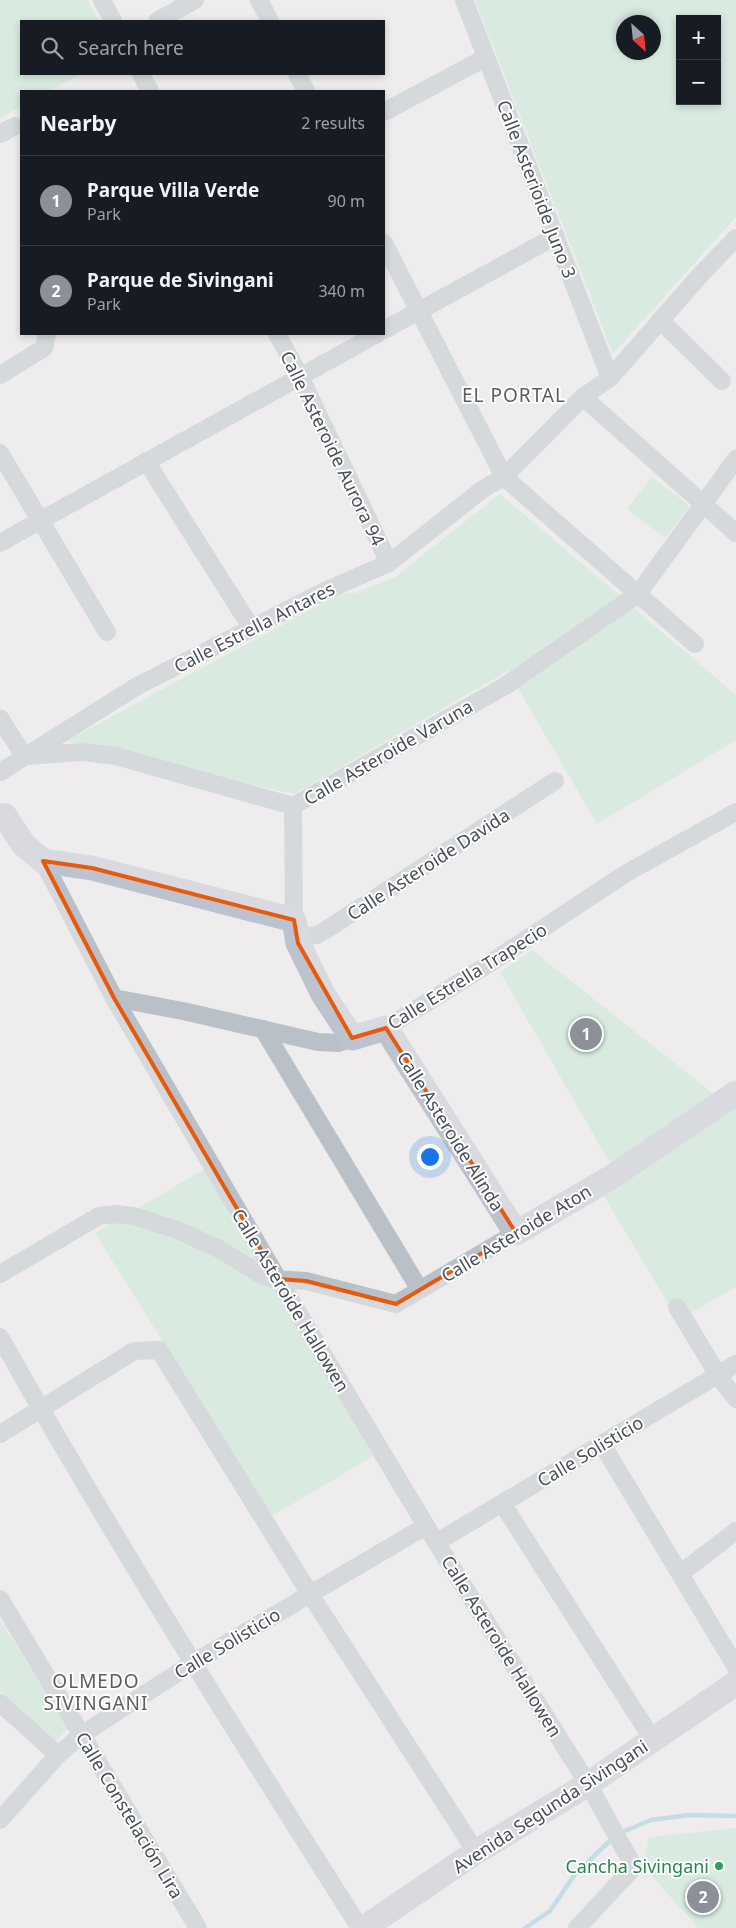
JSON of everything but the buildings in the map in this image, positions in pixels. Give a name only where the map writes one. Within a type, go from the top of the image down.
[{"type":"street","points":[[102,0],[112,20]]},
{"type":"street","points":[[159,20],[195,0]]},
{"type":"street","points":[[259,0],[269,20]]},
{"type":"street","name":"Calle Asterioide Juno 3","points":[[464,0],[610,378]]},
{"type":"street","points":[[385,111],[485,58]]},
{"type":"street","points":[[142,75],[149,90]]},
{"type":"street","points":[[298,75],[305,90]]},
{"type":"street","points":[[385,329],[556,236]]},
{"type":"street","points":[[385,245],[504,477],[695,644]]},
{"type":"street","name":"Calle Estrella Antares","points":[[0,772],[140,685],[325,591],[389,563],[483,489],[504,477],[584,397],[610,378],[660,320],[733,246]]},
{"type":"street","points":[[660,320],[722,381]]},
{"type":"street","points":[[0,375],[44,348],[47,335]]},
{"type":"street","name":"Calle Asteroide Aurora 94","points":[[278,335],[300,376],[389,563]]},
{"type":"street","points":[[0,543],[40,519],[375,335]]},
{"type":"street","points":[[584,397],[736,533]]},
{"type":"street","points":[[0,453],[107,632]]},
{"type":"street","name":"Calle Asteroide Varuna","points":[[24,756],[81,752],[116,756],[293,806],[505,686],[638,594],[736,459]]},
{"type":"street","points":[[146,461],[252,629]]},
{"type":"street","points":[[0,718],[24,756]]},
{"type":"street","name":"Calle Asteroide Davida","points":[[43,861],[92,868],[317,935],[555,781]]},
{"type":"street","points":[[293,806],[295,928],[298,943],[323,994],[352,1038]]},
{"type":"street","name":"Calle Estrella Trapecio","points":[[114,998],[183,1011],[318,1042],[338,1043],[386,1028],[484,967],[625,874],[736,812]]},
{"type":"street","name":"Calle Asteroide Hallowen","points":[[0,816],[5,816],[23,844],[43,861],[114,998],[278,1279],[426,1526],[588,1784],[634,1867],[577,1928]]},
{"type":"street","name":"Calle Asteroide Alinda","points":[[386,1028],[516,1233]]},
{"type":"street","points":[[263,1029],[420,1290]]},
{"type":"street","name":"Calle Asteroide Aton","points":[[0,1274],[99,1216],[116,1214],[134,1216],[180,1231],[221,1250],[256,1272],[272,1279],[306,1281],[396,1304],[610,1178],[736,1094]]},
{"type":"street","points":[[677,1307],[718,1375],[736,1399]]},
{"type":"street","points":[[0,1337],[41,1410],[193,1663],[360,1928]]},
{"type":"street","points":[[0,1434],[134,1351],[159,1350],[310,1594],[476,1852]]},
{"type":"street","name":"Calle Solisticio","points":[[437,1542],[736,1364]]},
{"type":"street","points":[[602,1444],[736,1667]]},
{"type":"street","points":[[502,1503],[653,1740]]},
{"type":"street","name":"Calle Solisticio","points":[[0,1820],[58,1755],[81,1735],[193,1663],[426,1526]]},
{"type":"street","points":[[681,1573],[736,1530]]},
{"type":"street","name":"Calle Constelación Lira","points":[[0,1600],[198,1928]]},
{"type":"street","name":"Avenida Segunda Sivingani","points":[[364,1928],[476,1852],[588,1784],[736,1683]]},
{"type":"street","points":[[0,1703],[58,1755]]},
{"type":"highlighted area","points":[[43,861],[92,868],[294,920],[298,943],[352,1038],[386,1028],[516,1233],[396,1304],[306,1281],[278,1279],[114,998]]},
{"type":"green space","points":[[0,0],[88,0],[98,20],[20,20],[20,75],[79,75],[51,90],[20,90],[20,108],[0,118]]},
{"type":"green space","points":[[475,0],[736,0],[736,217],[613,354]]},
{"type":"green space","points":[[652,477],[690,506],[665,538],[627,509]]},
{"type":"green space","points":[[500,494],[736,695],[736,740],[597,824],[508,671],[294,794],[66,741],[340,594],[355,593],[395,577]]},
{"type":"green space","points":[[532,950],[715,1095],[611,1165],[500,972]]},
{"type":"green space","points":[[736,1102],[736,1287],[692,1312],[667,1302],[602,1193]]},
{"type":"green space","points":[[205,1169],[373,1456],[272,1516],[95,1233]]},
{"type":"green space","points":[[0,1620],[69,1728],[55,1741],[0,1691]]},
{"type":"green space","points":[[736,1828],[736,1928],[698,1928],[643,1866],[649,1837]]},
{"type":"waterway","points":[[620,1833],[651,1820],[689,1815],[736,1816]]},
{"type":"waterway","points":[[525,1928],[550,1911],[575,1874],[614,1837]]},
{"type":"place","name":"Parque Villa Verde","points":[[586,1034]]},
{"type":"place","name":"Cancha Sivingani","points":[[719,1866]]},
{"type":"place","name":"Parque de Sivingani","points":[[703,1897]]},
{"type":"district","name":"EL PORTAL","points":[[514,395]]},
{"type":"district","name":"OLMEDO SIVINGANI","points":[[96,1692]]}]
